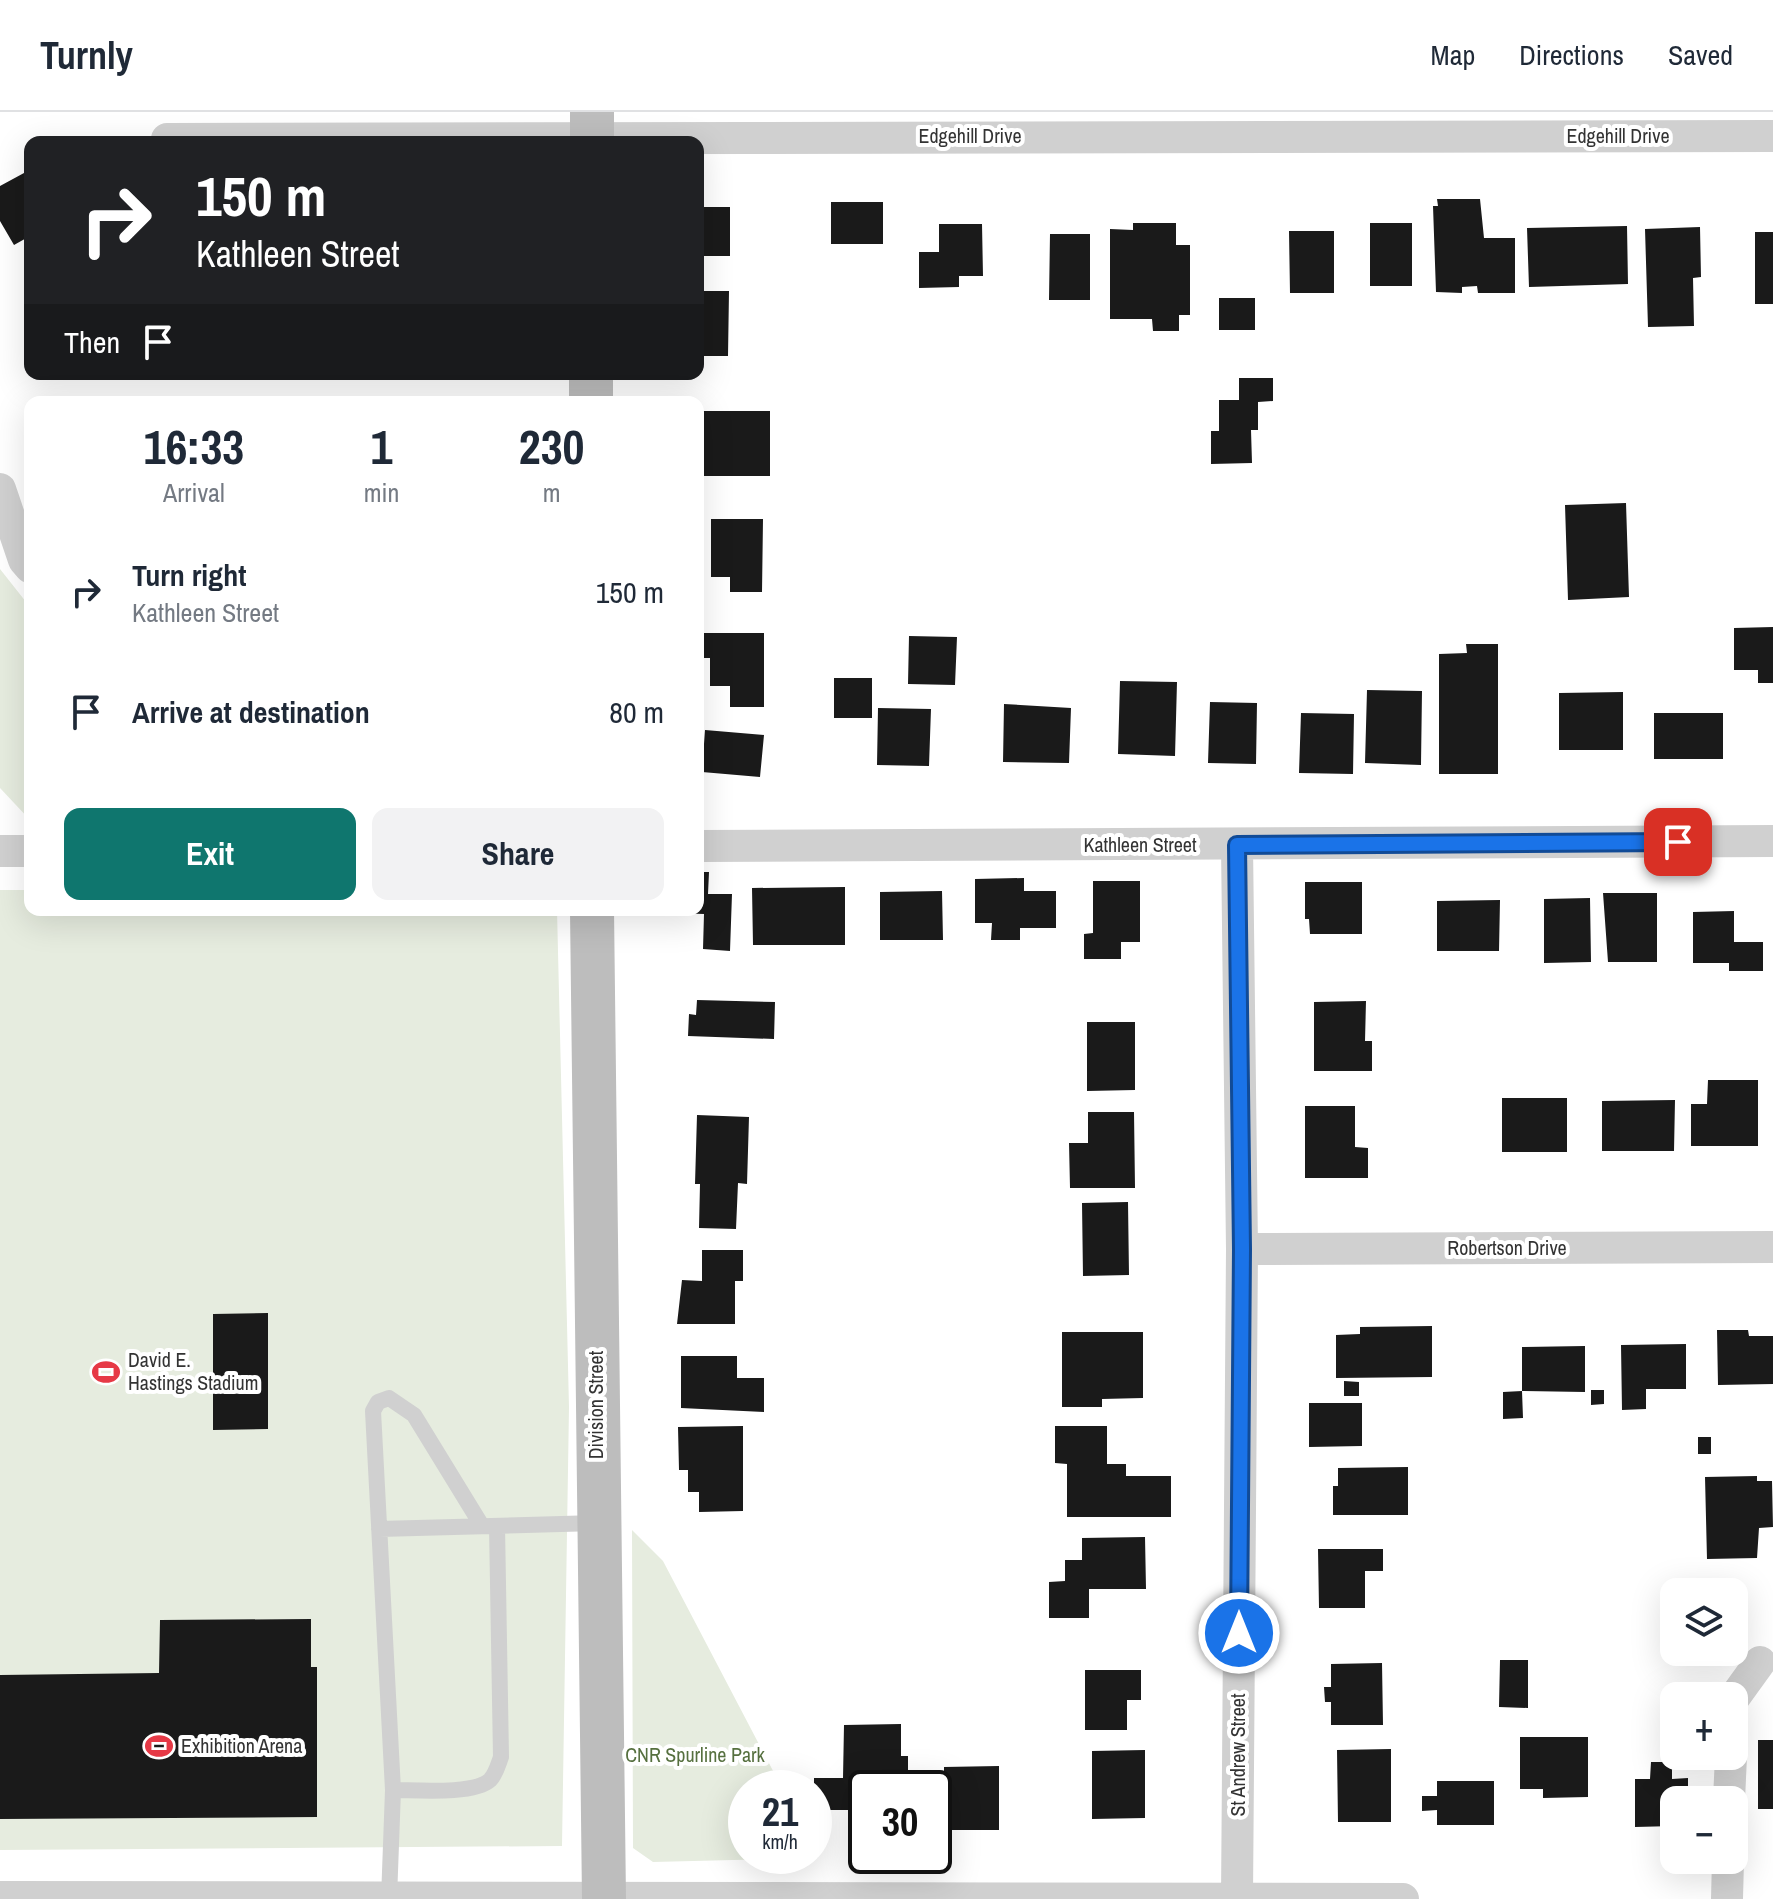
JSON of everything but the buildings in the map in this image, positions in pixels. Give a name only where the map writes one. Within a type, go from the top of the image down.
[{"type":"street","name":"Edgehill Drive","points":[[309,136],[592,130],[1773,136]]},
{"type":"street","points":[[0,489],[24,560]]},
{"type":"street","name":"Kathleen Street","points":[[704,846],[1773,841]]},
{"type":"street","name":"St Andrew Street","points":[[1237,845],[1242,1249],[1237,1898]]},
{"type":"street","points":[[0,851],[24,851]]},
{"type":"street","name":"Division Street","points":[[592,916],[597,1523],[604,1898]]},
{"type":"street","name":"Robertson Drive","points":[[1242,1249],[1773,1247]]},
{"type":"street","points":[[1746,1682],[1760,1662]]},
{"type":"street","points":[[1727,1899],[1728,1874]]},
{"type":"street","points":[[0,1897],[1403,1899]]},
{"type":"lane","points":[[389,1899],[393,1790],[373,1411],[378,1402],[389,1398],[414,1415],[489,1526],[501,1757],[487,1783],[475,1788],[393,1790]]},
{"type":"lane","points":[[379,1529],[597,1523]]},
{"type":"green space","points":[[0,569],[24,599],[24,814],[0,788]]},
{"type":"green space","points":[[0,890],[24,890],[24,916],[557,916],[569,1407],[562,1846],[0,1850]]},
{"type":"green space","name":"CNR Spurline Park","points":[[632,1530],[663,1561],[773,1770],[728,1770],[728,1860],[653,1862],[633,1848]]},
{"type":"place","name":"David E. Hastings Stadium","points":[[106,1372]]},
{"type":"place","name":"Exhibition Arena","points":[[159,1746]]},
{"type":"route","points":[[1239,1633],[1242,1249],[1237,845],[1678,842]]}]
